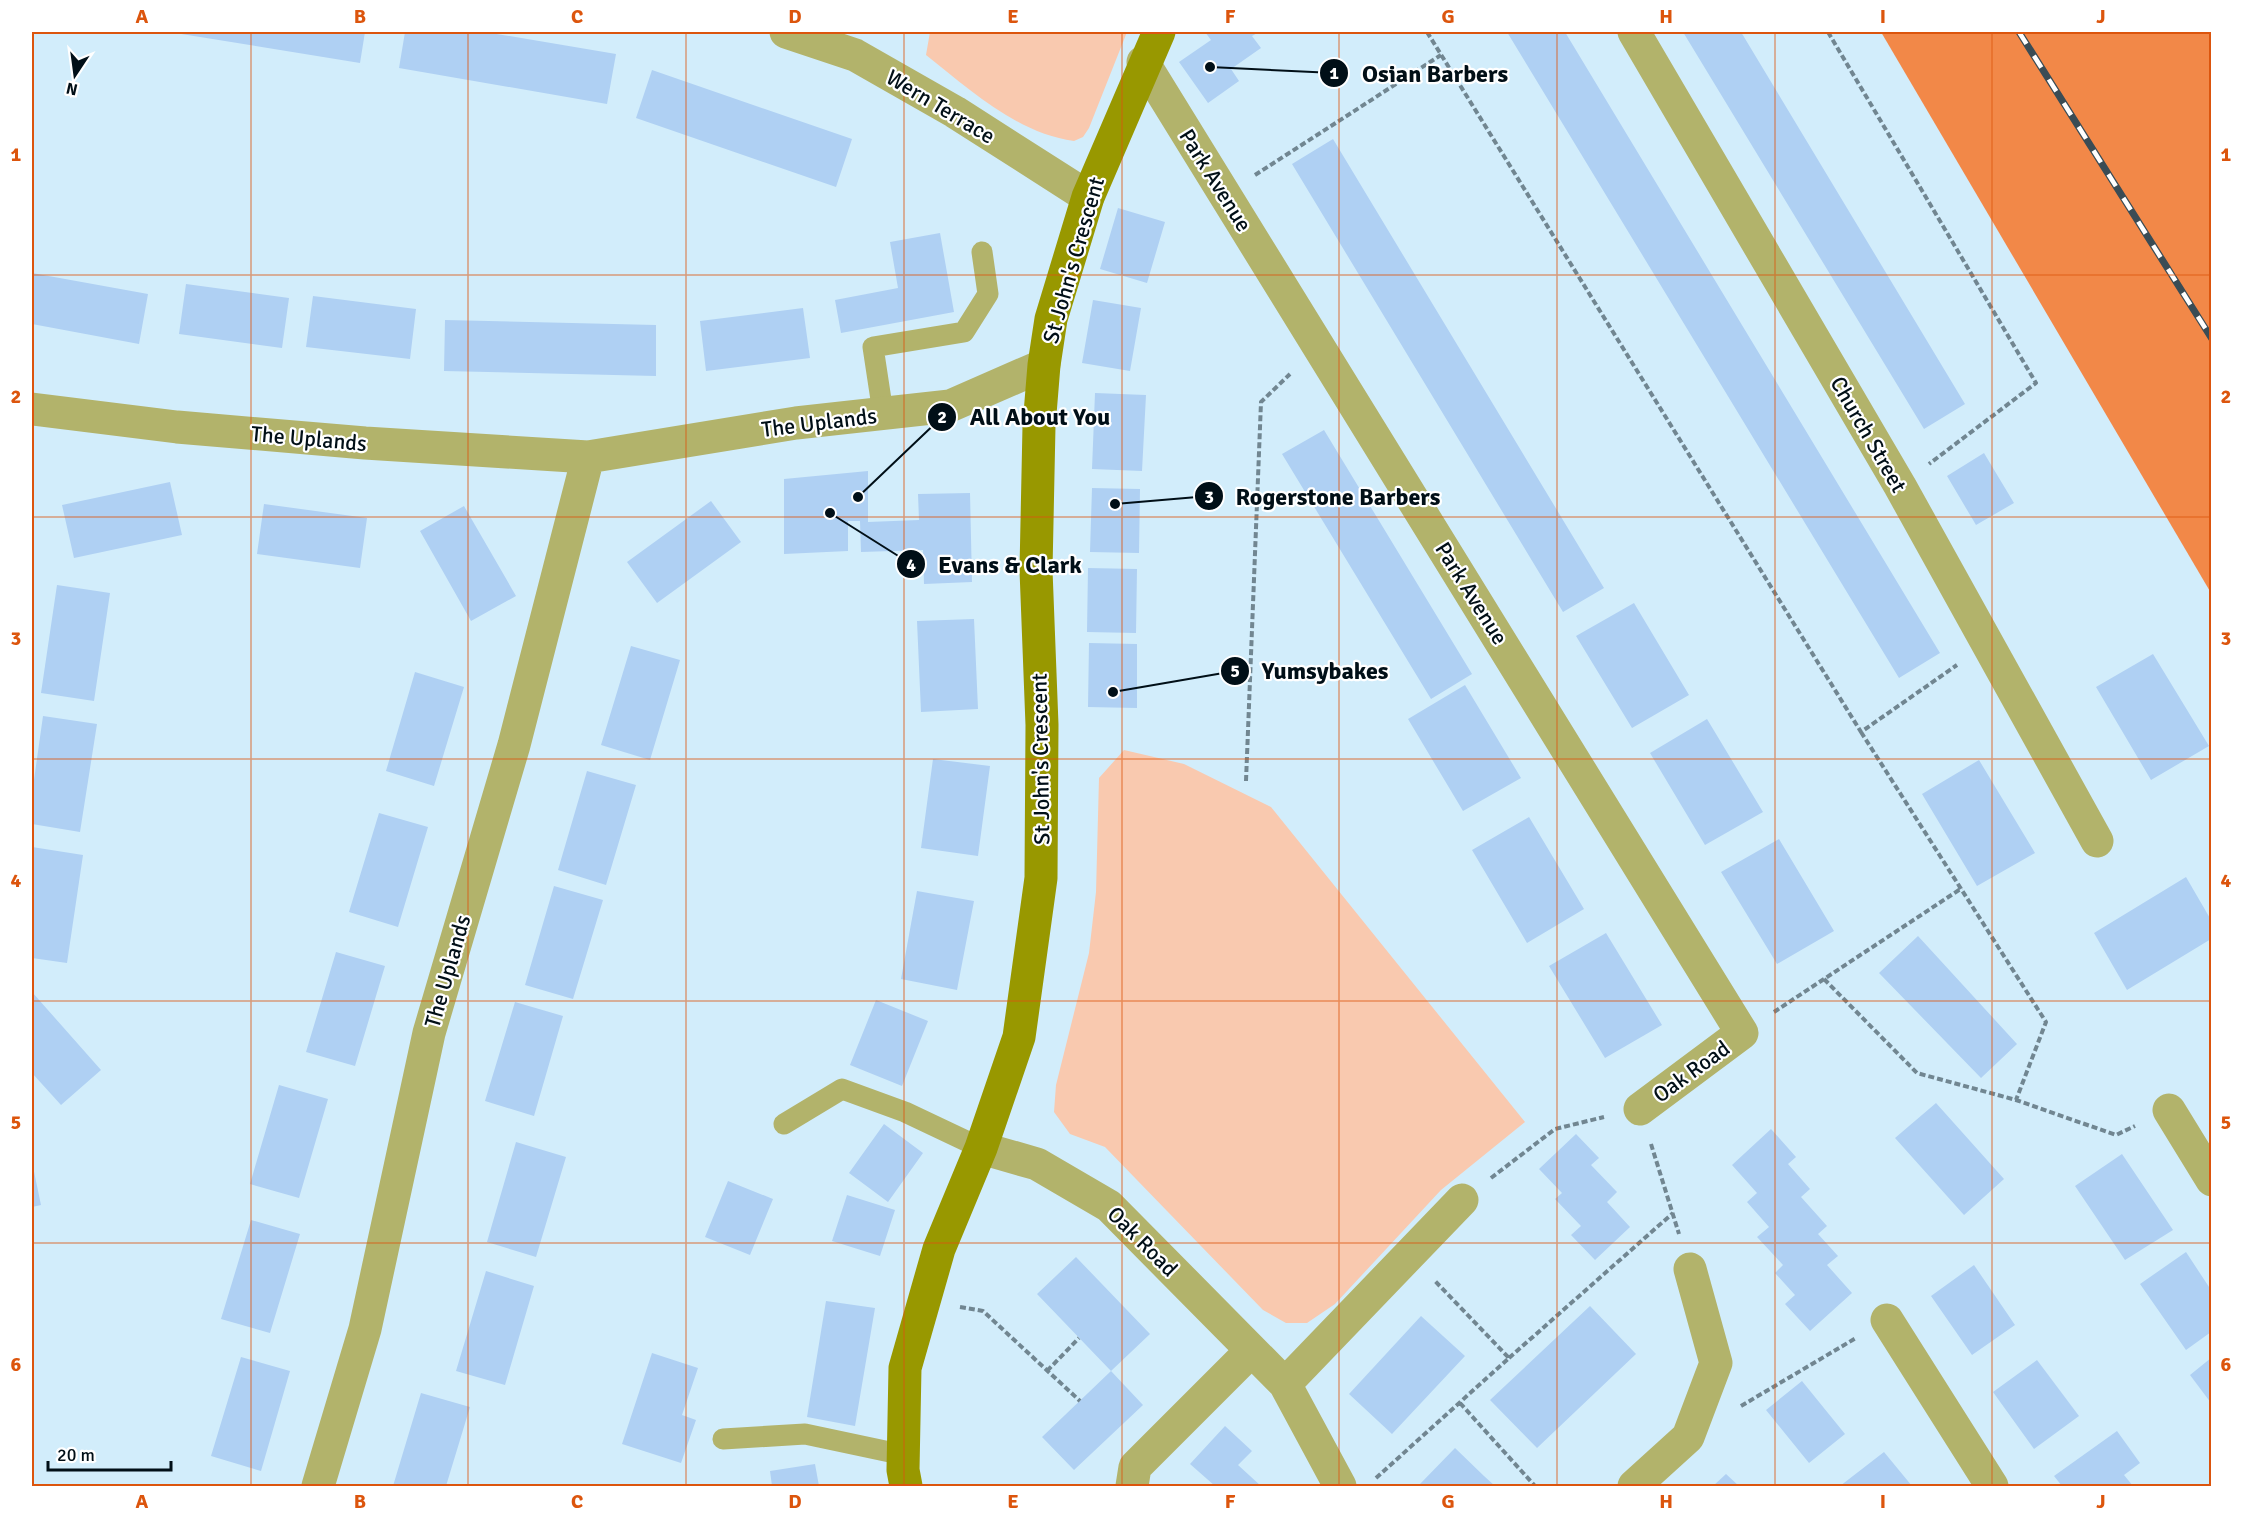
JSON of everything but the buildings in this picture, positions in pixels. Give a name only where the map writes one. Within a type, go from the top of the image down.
[{"type":"street","name":"Wern Terrace","points":[[786,32],[855,55],[955,112],[1088,198]]},
{"type":"street","name":"St John's Crescent","points":[[905,1471],[905,1368],[939,1249],[981,1148],[1019,1036],[1041,878],[1042,725],[1036,570],[1039,426],[1044,365],[1051,319],[1088,198],[1143,62],[1159,32]]},
{"type":"street","name":"Church Street","points":[[1634,32],[1900,486],[2097,841]]},
{"type":"street","name":"Park Avenue","points":[[1143,62],[1743,1033]]},
{"type":"street","name":"The Uplands","points":[[32,409],[177,427],[365,443],[588,458],[796,423],[950,406],[1044,365]]},
{"type":"street","name":"The Uplands","points":[[318,1486],[365,1329],[429,1033],[514,745],[588,458]]},
{"type":"street","name":"Oak Road","points":[[1640,1109],[1743,1033]]},
{"type":"street","points":[[2169,1110],[2211,1180]]},
{"type":"street","name":"Oak Road","points":[[981,1148],[1037,1164],[1109,1206],[1285,1384],[1340,1486]]},
{"type":"street","points":[[1285,1384],[1462,1200]]},
{"type":"street","points":[[1634,1486],[1688,1437],[1716,1363],[1690,1269]]},
{"type":"street","points":[[1887,1320],[1992,1486]]},
{"type":"street","points":[[1132,1486],[1135,1467],[1251,1351]]},
{"type":"lane","points":[[883,413],[873,346],[964,332],[988,294],[982,252]]},
{"type":"lane","points":[[784,1124],[842,1089],[905,1112],[981,1148]]},
{"type":"lane","points":[[723,1439],[805,1434],[905,1471]]},
{"type":"path","points":[[1427,32],[1896,790],[1962,888],[2046,1022],[2016,1100]]},
{"type":"path","points":[[1828,32],[2036,383],[1900,486]]},
{"type":"path","points":[[1226,195],[1441,55]]},
{"type":"path","points":[[1246,781],[1261,402],[1318,345]]},
{"type":"path","points":[[1861,732],[1988,643]]},
{"type":"path","points":[[1743,1033],[1962,888]]},
{"type":"path","points":[[1824,979],[1917,1073],[2016,1100],[2116,1135],[2169,1110]]},
{"type":"path","points":[[1462,1200],[1556,1129],[1640,1109],[1690,1269]]},
{"type":"path","points":[[1375,1479],[1672,1213]]},
{"type":"path","points":[[1409,1254],[1509,1358]]},
{"type":"path","points":[[924,1299],[983,1311],[1080,1401]]},
{"type":"path","points":[[1738,1408],[1887,1320]]},
{"type":"path","points":[[1047,1371],[1079,1338]]},
{"type":"path","points":[[1460,1403],[1535,1486]]},
{"type":"shaded area","points":[[930,32],[1127,32],[1089,128],[1083,137],[1074,141],[1053,137],[1014,120],[977,95],[926,55]]},
{"type":"shaded area","points":[[1881,32],[2211,32],[2211,593]]},
{"type":"shaded area","points":[[1124,750],[1184,764],[1271,807],[1525,1122],[1441,1190],[1335,1304],[1307,1323],[1286,1323],[1263,1310],[1105,1147],[1070,1134],[1054,1112],[1056,1085],[1089,953],[1096,892],[1099,778]]},
{"type":"railway","points":[[2019,32],[2212,339]]},
{"type":"place","name":"Osian Barbers","points":[[1210,67]]},
{"type":"place","name":"All About You","points":[[858,497]]},
{"type":"place","name":"Rogerstone Barbers","points":[[1115,504]]},
{"type":"place","name":"Evans & Clark","points":[[830,513]]},
{"type":"place","name":"Yumsybakes","points":[[1113,692]]}]
